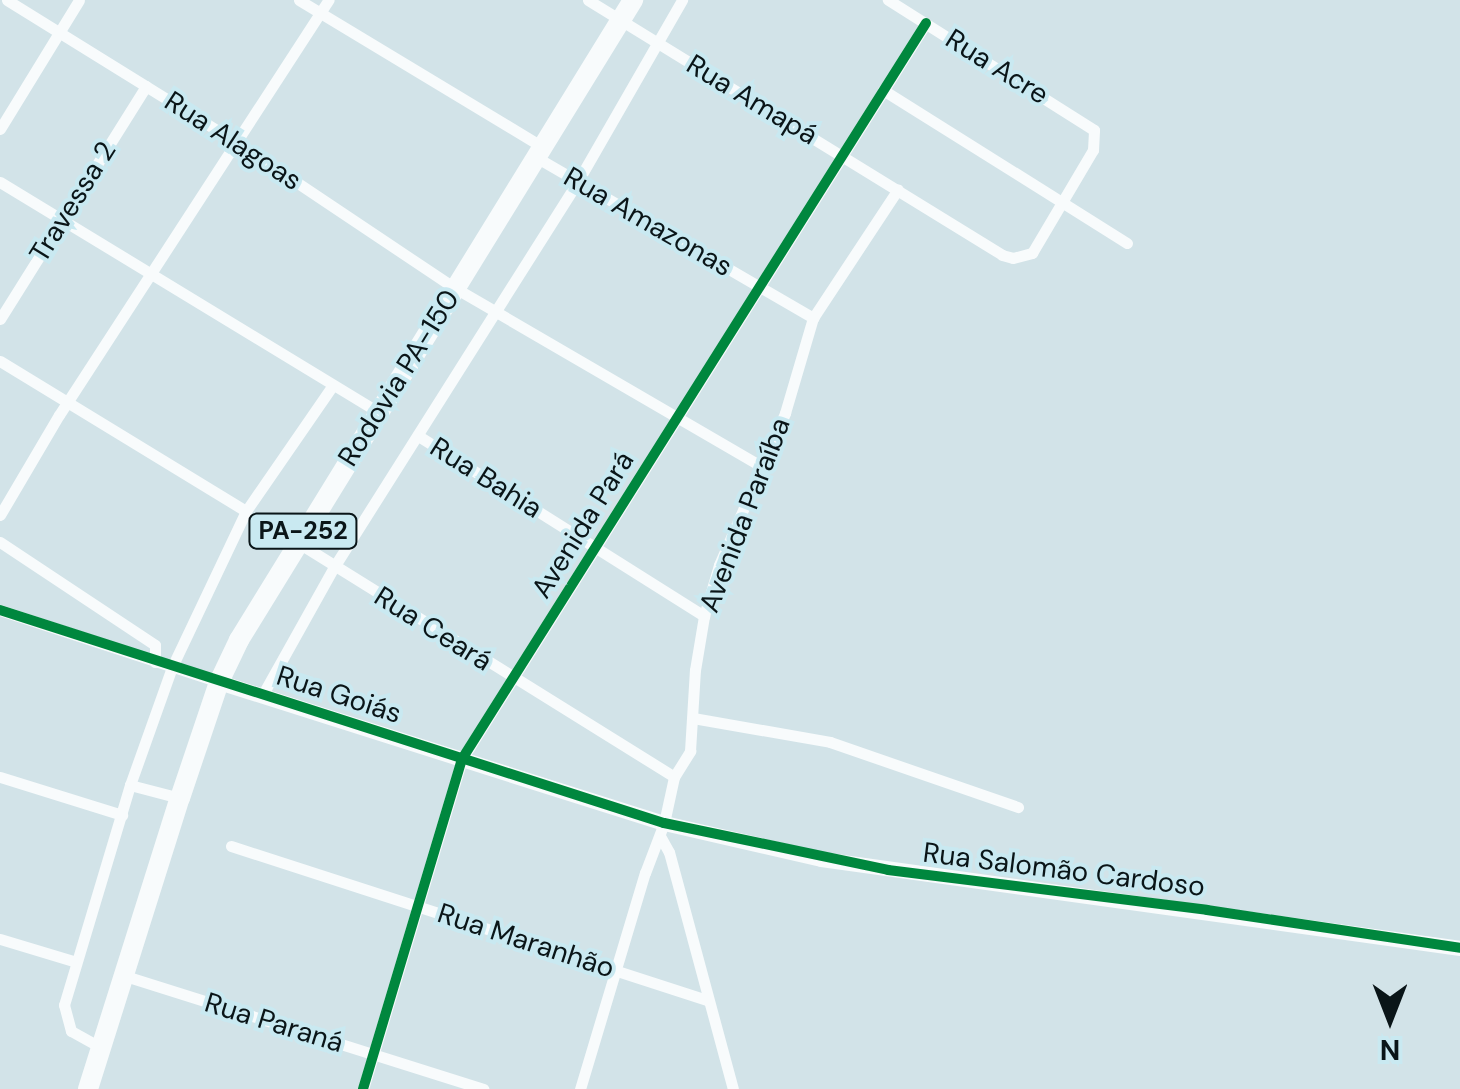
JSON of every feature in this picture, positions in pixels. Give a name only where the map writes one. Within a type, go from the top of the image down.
[{"type":"highway","name":"PA-252","points":[[620,21],[634,0]]},
{"type":"highway","name":"Rodovia PA-150","points":[[88,1089],[219,682],[297,542],[620,21]]},
{"type":"street","name":"Rua Alagoas","points":[[7,0],[238,143],[455,288],[496,310]]},
{"type":"street","points":[[0,129],[79,0]]},
{"type":"street","points":[[298,0],[320,14]]},
{"type":"street","points":[[0,514],[68,402],[329,0]]},
{"type":"street","name":"Rua Amapá","points":[[588,0],[1002,255],[1020,258],[1038,249],[1065,202]]},
{"type":"street","points":[[264,694],[334,567],[420,437],[578,181],[682,0]]},
{"type":"street","name":"Rua Acre","points":[[888,0],[1094,130],[1096,142],[1065,202]]},
{"type":"street","name":"Rua Amazonas","points":[[320,14],[538,151],[578,181],[814,318]]},
{"type":"street","name":"Avenida Pará","points":[[364,1089],[462,759],[926,23]]},
{"type":"street","name":"Travessa 2","points":[[0,319],[146,86]]},
{"type":"street","points":[[884,90],[1127,243]]},
{"type":"street","points":[[0,182],[378,412]]},
{"type":"street","name":"Avenida Paraíba","points":[[580,1089],[644,874],[662,830],[674,777],[690,751],[704,616],[720,566],[785,413],[814,318],[898,190]]},
{"type":"street","points":[[496,310],[762,467]]},
{"type":"street","points":[[0,361],[246,511]]},
{"type":"street","points":[[100,1047],[76,1036],[67,1024],[64,1005],[130,785],[172,667],[246,511],[333,385]]},
{"type":"street","name":"Rua Bahia","points":[[420,437],[704,616]]},
{"type":"street","points":[[0,542],[156,645],[155,662]]},
{"type":"street","name":"Rua Ceará","points":[[297,542],[674,777]]},
{"type":"street","name":"Rua Goiás","points":[[0,610],[462,759],[662,830]]},
{"type":"street","points":[[693,718],[830,742],[1018,807]]},
{"type":"street","points":[[0,777],[122,815]]},
{"type":"street","points":[[130,785],[180,798]]},
{"type":"street","points":[[662,830],[706,1000],[734,1089]]},
{"type":"street","name":"Rua Salomão Cardoso","points":[[662,830],[907,873],[1207,910],[1460,948]]},
{"type":"street","name":"Rua Maranhão","points":[[231,846],[706,1000]]},
{"type":"street","points":[[0,939],[76,962]]},
{"type":"street","name":"Rua Paraná","points":[[122,976],[482,1089]]},
{"type":"cycle path","points":[[363,1089],[462,759],[926,23]]},
{"type":"cycle path","points":[[0,610],[664,823],[888,870],[1207,910],[1460,948]]}]
